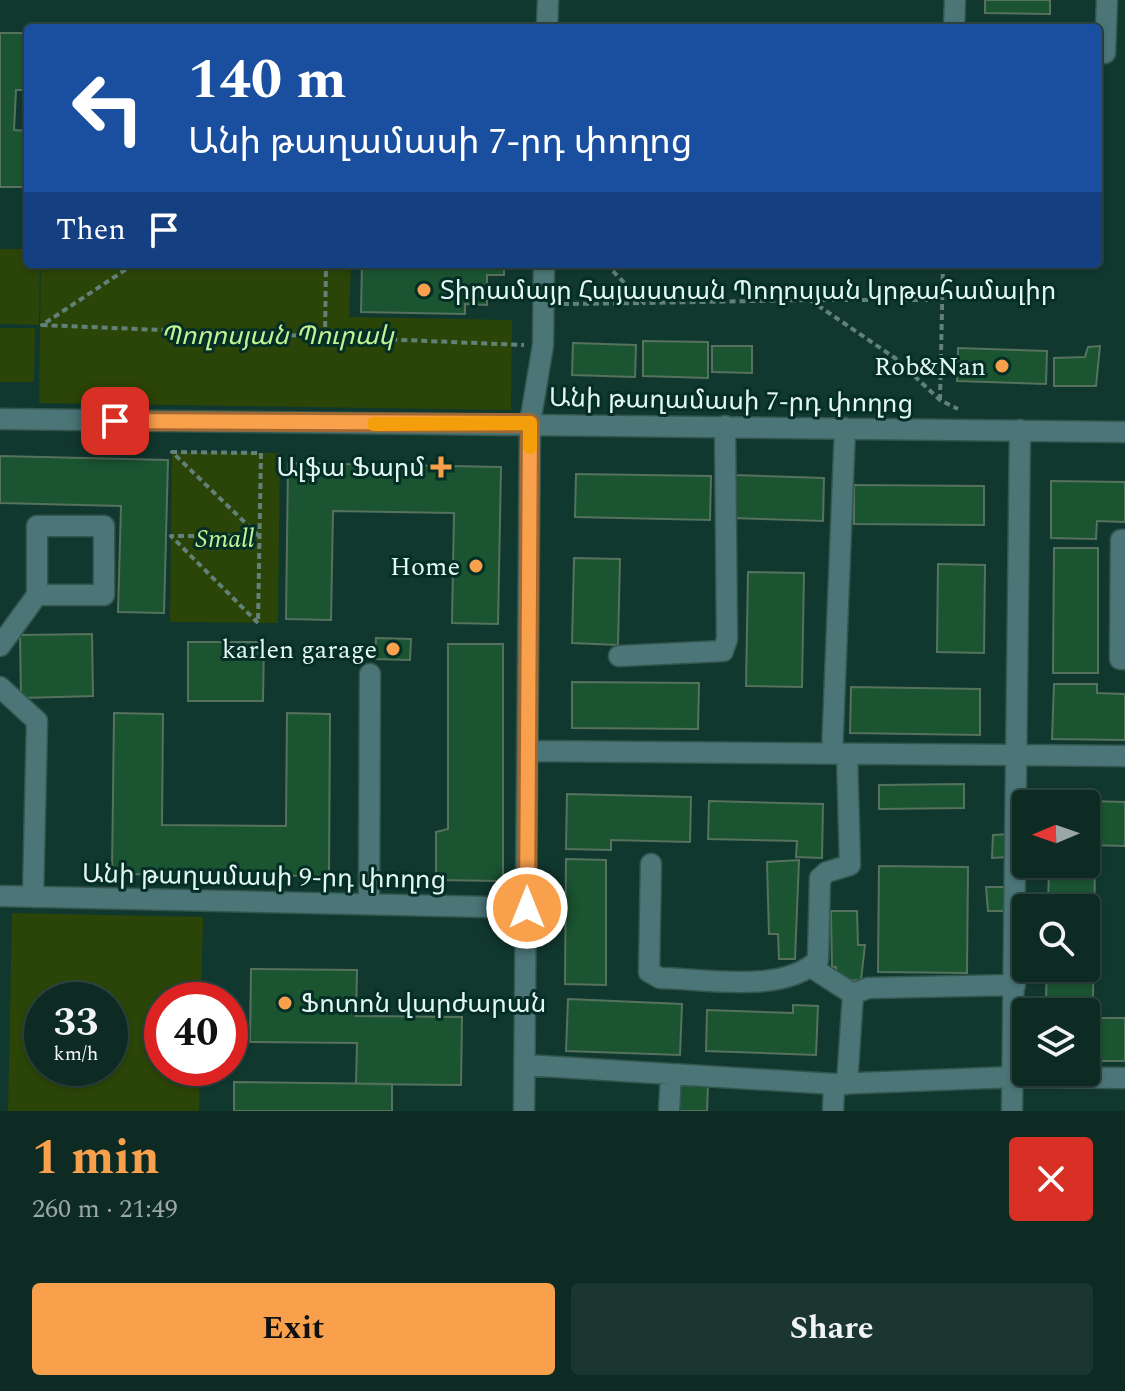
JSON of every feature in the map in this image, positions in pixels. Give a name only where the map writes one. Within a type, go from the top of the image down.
[{"type":"street","points":[[547,24],[548,0]]},
{"type":"street","points":[[954,24],[955,0]]},
{"type":"street","points":[[1105,53],[1107,0]]},
{"type":"street","points":[[524,1111],[530,423],[543,345],[544,268]]},
{"type":"street","name":"Անի թաղամասի 7-րդ փողոց","points":[[0,419],[1125,432]]},
{"type":"street","points":[[619,656],[723,651],[727,639],[725,426]]},
{"type":"street","points":[[651,864],[649,972],[660,978],[777,981],[811,967],[818,960],[820,878],[827,872],[850,865],[839,754],[845,428]]},
{"type":"street","points":[[1015,998],[1020,430]]},
{"type":"street","points":[[0,646],[37,595],[37,526],[104,526],[104,595],[37,595]]},
{"type":"street","points":[[1125,540],[1121,540],[1120,644],[1120,659],[1125,659]]},
{"type":"street","points":[[369,904],[370,674]]},
{"type":"street","points":[[0,687],[37,721],[33,897]]},
{"type":"street","points":[[527,751],[1125,756]]},
{"type":"street","name":"Անի թաղամասի 9-րդ փողոց","points":[[0,896],[527,908]]},
{"type":"street","points":[[811,967],[853,994]]},
{"type":"street","points":[[853,994],[868,988],[1015,985]]},
{"type":"street","points":[[833,1111],[841,1084],[853,994]]},
{"type":"street","points":[[525,1065],[841,1084],[1012,1077]]},
{"type":"street","points":[[669,1111],[671,1074]]},
{"type":"street","points":[[1100,1078],[1125,1078]]},
{"type":"street","points":[[1012,1111],[1013,1086]]},
{"type":"path","points":[[128,268],[42,325],[543,345]]},
{"type":"path","points":[[325,337],[326,268]]},
{"type":"path","points":[[610,268],[644,303]]},
{"type":"path","points":[[940,400],[943,268]]},
{"type":"path","points":[[810,300],[895,358],[940,400],[962,411]]},
{"type":"path","points":[[543,305],[941,300]]},
{"type":"path","points":[[172,452],[261,453],[258,623],[171,536],[259,536],[194,473],[172,452]]},
{"type":"green space","points":[[0,249],[24,249],[24,268],[40,268],[39,325],[0,324]]},
{"type":"green space","name":"Պողոսյան Պուրակ","points":[[41,268],[351,268],[349,317],[512,320],[511,410],[39,403]]},
{"type":"green space","points":[[0,328],[35,328],[34,382],[0,382]]},
{"type":"green space","name":"Small","points":[[172,452],[280,453],[278,623],[170,622]]},
{"type":"green space","points":[[12,913],[203,917],[201,982],[144,982],[144,1086],[200,1086],[199,1111],[8,1111]]},
{"type":"building","points":[[985,0],[1050,0],[1050,14],[985,13]]},
{"type":"building","points":[[0,33],[24,33],[24,90],[16,90],[14,130],[24,131],[24,187],[0,187]]},
{"type":"building","name":"Տիրամայր Հայաստան Պողոսյան կրթահամալիր","points":[[362,268],[504,268],[504,275],[487,275],[487,305],[465,304],[465,314],[361,312]]},
{"type":"building","points":[[643,341],[708,342],[708,378],[643,376]]},
{"type":"building","points":[[573,343],[636,345],[635,377],[572,375]]},
{"type":"building","points":[[712,346],[752,346],[752,373],[712,372]]},
{"type":"building","points":[[1100,346],[1096,386],[1054,386],[1054,358],[1085,357],[1088,347]]},
{"type":"building","name":"Rob&Nan","points":[[958,348],[1047,351],[1046,384],[957,381]]},
{"type":"building","points":[[0,456],[168,460],[164,613],[118,612],[121,506],[0,503]]},
{"type":"building","name":"Home","points":[[288,463],[501,467],[498,624],[452,623],[454,513],[333,511],[331,620],[286,619]]},
{"type":"building","name":"Home","points":[[288,463],[501,467],[498,624],[452,623],[454,513],[333,511],[331,620],[286,619]]},
{"type":"building","points":[[576,474],[711,476],[710,520],[575,517]]},
{"type":"building","points":[[733,475],[824,478],[823,521],[731,518]]},
{"type":"building","points":[[1051,481],[1125,482],[1125,522],[1097,521],[1096,539],[1051,538]]},
{"type":"building","points":[[854,485],[984,486],[984,525],[854,524]]},
{"type":"building","points":[[1054,548],[1098,548],[1098,673],[1053,673]]},
{"type":"building","points":[[574,558],[620,559],[618,645],[572,643]]},
{"type":"building","points":[[938,564],[985,565],[984,653],[937,652]]},
{"type":"building","points":[[748,572],[804,573],[802,687],[746,686]]},
{"type":"building","points":[[92,634],[93,696],[21,698],[20,635]]},
{"type":"building","name":"karlen garage","points":[[376,638],[411,639],[410,660],[375,659]]},
{"type":"building","points":[[188,642],[264,642],[263,701],[188,701]]},
{"type":"building","points":[[448,644],[503,644],[503,881],[436,880],[436,832],[448,829]]},
{"type":"building","points":[[572,682],[699,683],[698,729],[572,728]]},
{"type":"building","points":[[1054,684],[1097,684],[1097,693],[1125,694],[1125,740],[1052,739]]},
{"type":"building","points":[[851,687],[980,689],[980,735],[850,733]]},
{"type":"building","points":[[114,713],[163,714],[162,825],[286,826],[287,713],[330,714],[329,876],[112,874]]},
{"type":"building","points":[[964,784],[964,808],[879,809],[879,785]]},
{"type":"building","points":[[567,794],[691,797],[690,842],[611,840],[611,850],[566,849]]},
{"type":"building","points":[[709,801],[823,804],[822,858],[796,857],[797,841],[708,839]]},
{"type":"building","points":[[1100,801],[1125,802],[1125,846],[1100,845]]},
{"type":"building","points":[[1009,834],[1008,857],[992,858],[993,835]]},
{"type":"building","points":[[566,859],[606,860],[606,985],[565,984]]},
{"type":"building","points":[[799,860],[795,959],[779,959],[778,934],[769,934],[767,862]]},
{"type":"building","points":[[879,866],[968,867],[967,973],[878,972]]},
{"type":"building","points":[[1049,878],[1095,878],[1095,894],[1048,894]]},
{"type":"building","points":[[986,887],[1008,887],[1008,911],[988,911]]},
{"type":"building","points":[[831,911],[857,911],[858,945],[865,945],[861,980],[837,981],[836,967],[832,967]]},
{"type":"building","points":[[251,969],[357,970],[356,1016],[462,1017],[461,1085],[356,1084],[357,1043],[250,1042]]},
{"type":"building","points":[[1047,982],[1093,982],[1093,998],[1046,998]]},
{"type":"building","points":[[568,999],[682,1004],[680,1055],[566,1051]]},
{"type":"building","points":[[793,1005],[818,1006],[816,1055],[706,1051],[707,1010],[793,1013]]},
{"type":"building","points":[[1100,1018],[1125,1018],[1125,1061],[1100,1061]]},
{"type":"building","points":[[248,1082],[392,1084],[392,1111],[234,1111],[234,1086],[248,1086]]},
{"type":"building","points":[[678,1084],[708,1085],[707,1111],[677,1111]]},
{"type":"slow traffic","points":[[374,424],[530,423],[530,447]]},
{"type":"place","name":"Տիրամայր Հայաստան Պողոսյան կրթահամալիր","points":[[424,290]]},
{"type":"place","name":"Rob&Nan","points":[[1002,366]]},
{"type":"place","name":"Ալֆա Ֆարմ","points":[[441,467]]},
{"type":"place","name":"Home","points":[[476,566]]},
{"type":"place","name":"karlen garage","points":[[393,649]]},
{"type":"place","name":"Ֆոտոն վարժարան","points":[[285,1003]]},
{"type":"route","points":[[115,421],[530,423],[527,908]]}]
